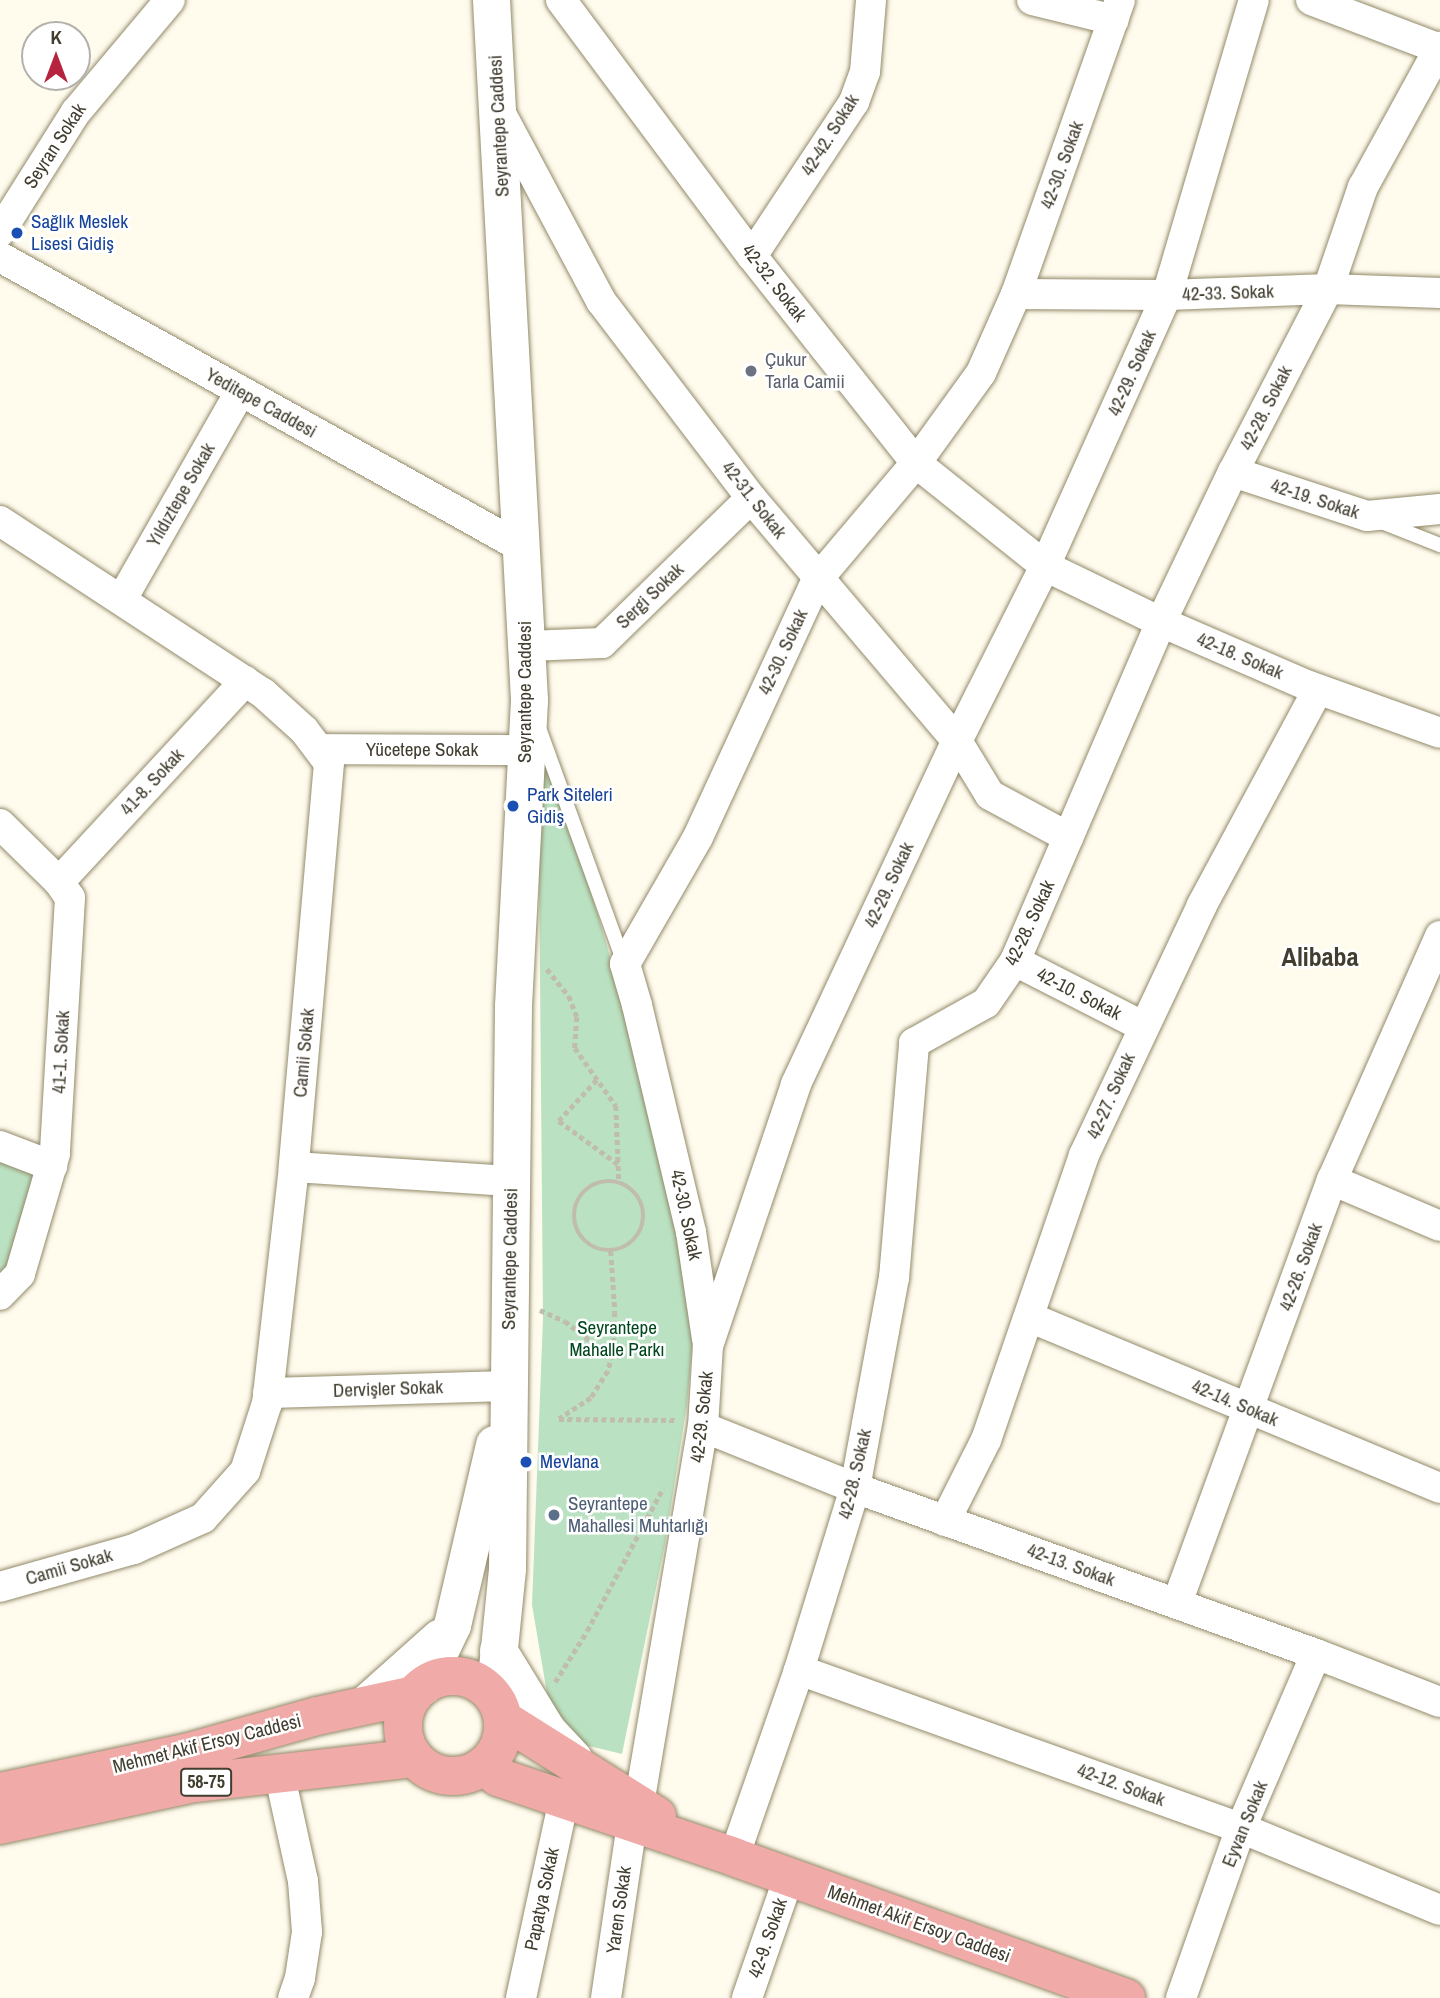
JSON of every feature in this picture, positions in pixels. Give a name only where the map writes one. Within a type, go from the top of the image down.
[{"type":"main road","points":[[460,1676],[482,1685],[511,1709],[497,1750],[484,1766],[466,1774],[450,1776],[427,1769],[414,1758],[403,1729],[407,1705],[419,1690],[444,1677],[460,1676]]},
{"type":"main road","name":"Mehmet Akif Ersoy Caddesi","points":[[0,1792],[189,1752],[419,1690]]},
{"type":"main road","name":"Mehmet Akif Ersoy Caddesi","points":[[511,1709],[573,1784]]},
{"type":"main road","name":"Mehmet Akif Ersoy Caddesi","points":[[0,1825],[195,1783],[414,1758]]},
{"type":"main road","name":"Mehmet Akif Ersoy Caddesi","points":[[484,1766],[498,1777],[573,1784],[723,1853],[1126,1998]]},
{"type":"street","name":"Seyran Sokak","points":[[0,232],[76,112],[170,0]]},
{"type":"street","name":"Seyrantepe Caddesi","points":[[491,0],[523,548],[529,700],[517,932],[510,1181],[507,1569],[498,1650],[511,1709]]},
{"type":"street","name":"42-32. Sokak","points":[[561,0],[752,256],[916,463],[1045,566]]},
{"type":"street","name":"42-42. Sokak","points":[[752,256],[854,102],[864,72],[871,0]]},
{"type":"street","points":[[1032,0],[1117,10]]},
{"type":"street","name":"42-29. Sokak","points":[[636,1814],[693,1424],[708,1346],[796,1084],[957,741],[1045,566],[1167,295],[1254,0]]},
{"type":"street","points":[[1324,2],[1440,48]]},
{"type":"street","name":"42-30. Sokak","points":[[708,1346],[691,1232],[625,964],[698,837],[817,580],[916,463],[981,373],[1016,294],[1117,10]]},
{"type":"street","name":"42-28. Sokak","points":[[723,1853],[799,1670],[855,1488],[894,1278],[914,1043],[986,1003],[1015,961],[1161,622],[1233,472],[1328,289],[1363,187],[1440,48]]},
{"type":"street","name":"42-31. Sokak","points":[[499,110],[601,301],[751,498],[817,580],[957,741],[990,795],[1068,837]]},
{"type":"street","name":"Yeditepe Caddesi","points":[[0,257],[523,548]]},
{"type":"street","name":"42-33. Sokak","points":[[1016,294],[1167,295],[1328,289],[1440,293]]},
{"type":"street","name":"Yıldıztepe Sokak","points":[[122,599],[240,392]]},
{"type":"street","name":"42-19. Sokak","points":[[1233,472],[1367,516],[1440,509]]},
{"type":"street","name":"Sergi Sokak","points":[[527,646],[602,643],[751,498]]},
{"type":"street","name":"Camii Sokak","points":[[0,521],[245,681],[304,730],[329,763],[295,1167],[268,1393],[245,1471],[203,1518],[134,1549],[0,1587]]},
{"type":"street","name":"42-18. Sokak","points":[[1045,566],[1161,622],[1318,690],[1440,733]]},
{"type":"street","name":"41-8. Sokak","points":[[59,882],[245,681]]},
{"type":"street","name":"42-27. Sokak","points":[[945,1521],[986,1440],[1084,1155],[1142,1027],[1202,905],[1318,690]]},
{"type":"street","name":"Yücetepe Sokak","points":[[318,750],[526,750]]},
{"type":"street","name":"41-1. Sokak","points":[[0,824],[59,882],[70,898],[52,1166],[20,1274],[0,1295]]},
{"type":"street","name":"42-26. Sokak","points":[[1177,1603],[1332,1180],[1432,977],[1440,936]]},
{"type":"street","name":"42-10. Sokak","points":[[1015,961],[1142,1027]]},
{"type":"street","points":[[0,1146],[52,1166]]},
{"type":"street","points":[[295,1167],[510,1181]]},
{"type":"street","points":[[1332,1180],[1440,1226]]},
{"type":"street","name":"42-14. Sokak","points":[[1029,1317],[1440,1488]]},
{"type":"street","name":"Seyrantepe Caddesi","points":[[419,1690],[453,1625],[509,1385]]},
{"type":"street","name":"Dervişler Sokak","points":[[268,1393],[509,1385]]},
{"type":"street","name":"42-13. Sokak","points":[[693,1424],[855,1488],[1177,1603],[1440,1702]]},
{"type":"street","points":[[366,1703],[453,1625]]},
{"type":"street","name":"Eyvan Sokak","points":[[1181,1998],[1241,1828],[1316,1654]]},
{"type":"street","name":"42-12. Sokak","points":[[799,1670],[1241,1828],[1440,1910]]},
{"type":"street","points":[[279,1772],[303,1881],[307,1932],[300,1978],[293,1998]]},
{"type":"street","name":"Papatya Sokak","points":[[521,1998],[573,1784]]},
{"type":"street","name":"Yaren Sokak","points":[[606,1998],[636,1814]]},
{"type":"street","name":"42-9. Sokak","points":[[747,1998],[789,1877]]},
{"type":"lane","points":[[1367,516],[1440,545]]},
{"type":"lane","points":[[529,700],[625,964]]},
{"type":"path","points":[[517,932],[569,996],[577,1017],[575,1048],[616,1106],[619,1181]]},
{"type":"path","points":[[597,1080],[559,1121],[619,1165]]},
{"type":"path","points":[[619,1181],[634,1191],[641,1200],[644,1223],[632,1243],[611,1251],[600,1250],[580,1237],[573,1214],[582,1192],[591,1185],[619,1181]]},
{"type":"path","points":[[611,1251],[615,1312],[608,1371],[591,1398],[559,1419],[693,1424]]},
{"type":"path","points":[[509,1295],[565,1321],[611,1358]]},
{"type":"path","points":[[511,1709],[587,1631],[667,1478]]},
{"type":"green space","name":"Seyrantepe Mahalle Parkı","points":[[538,750],[579,850],[618,984],[680,1247],[693,1338],[687,1404],[665,1544],[622,1754],[581,1744],[548,1699],[532,1605],[543,1318]]},
{"type":"green space","points":[[0,1161],[47,1175],[0,1283]]},
{"type":"place","name":"Sağlık Meslek Lisesi Gidiş","points":[[17,233]]},
{"type":"place","name":"Çukur Tarla Camii","points":[[751,371]]},
{"type":"place","name":"Park Siteleri Gidiş","points":[[513,806]]},
{"type":"place","name":"Mevlana","points":[[526,1462]]},
{"type":"place","name":"Seyrantepe Mahallesi Muhtarlığı","points":[[554,1515]]},
{"type":"district","name":"Alibaba","points":[[1320,957]]}]
